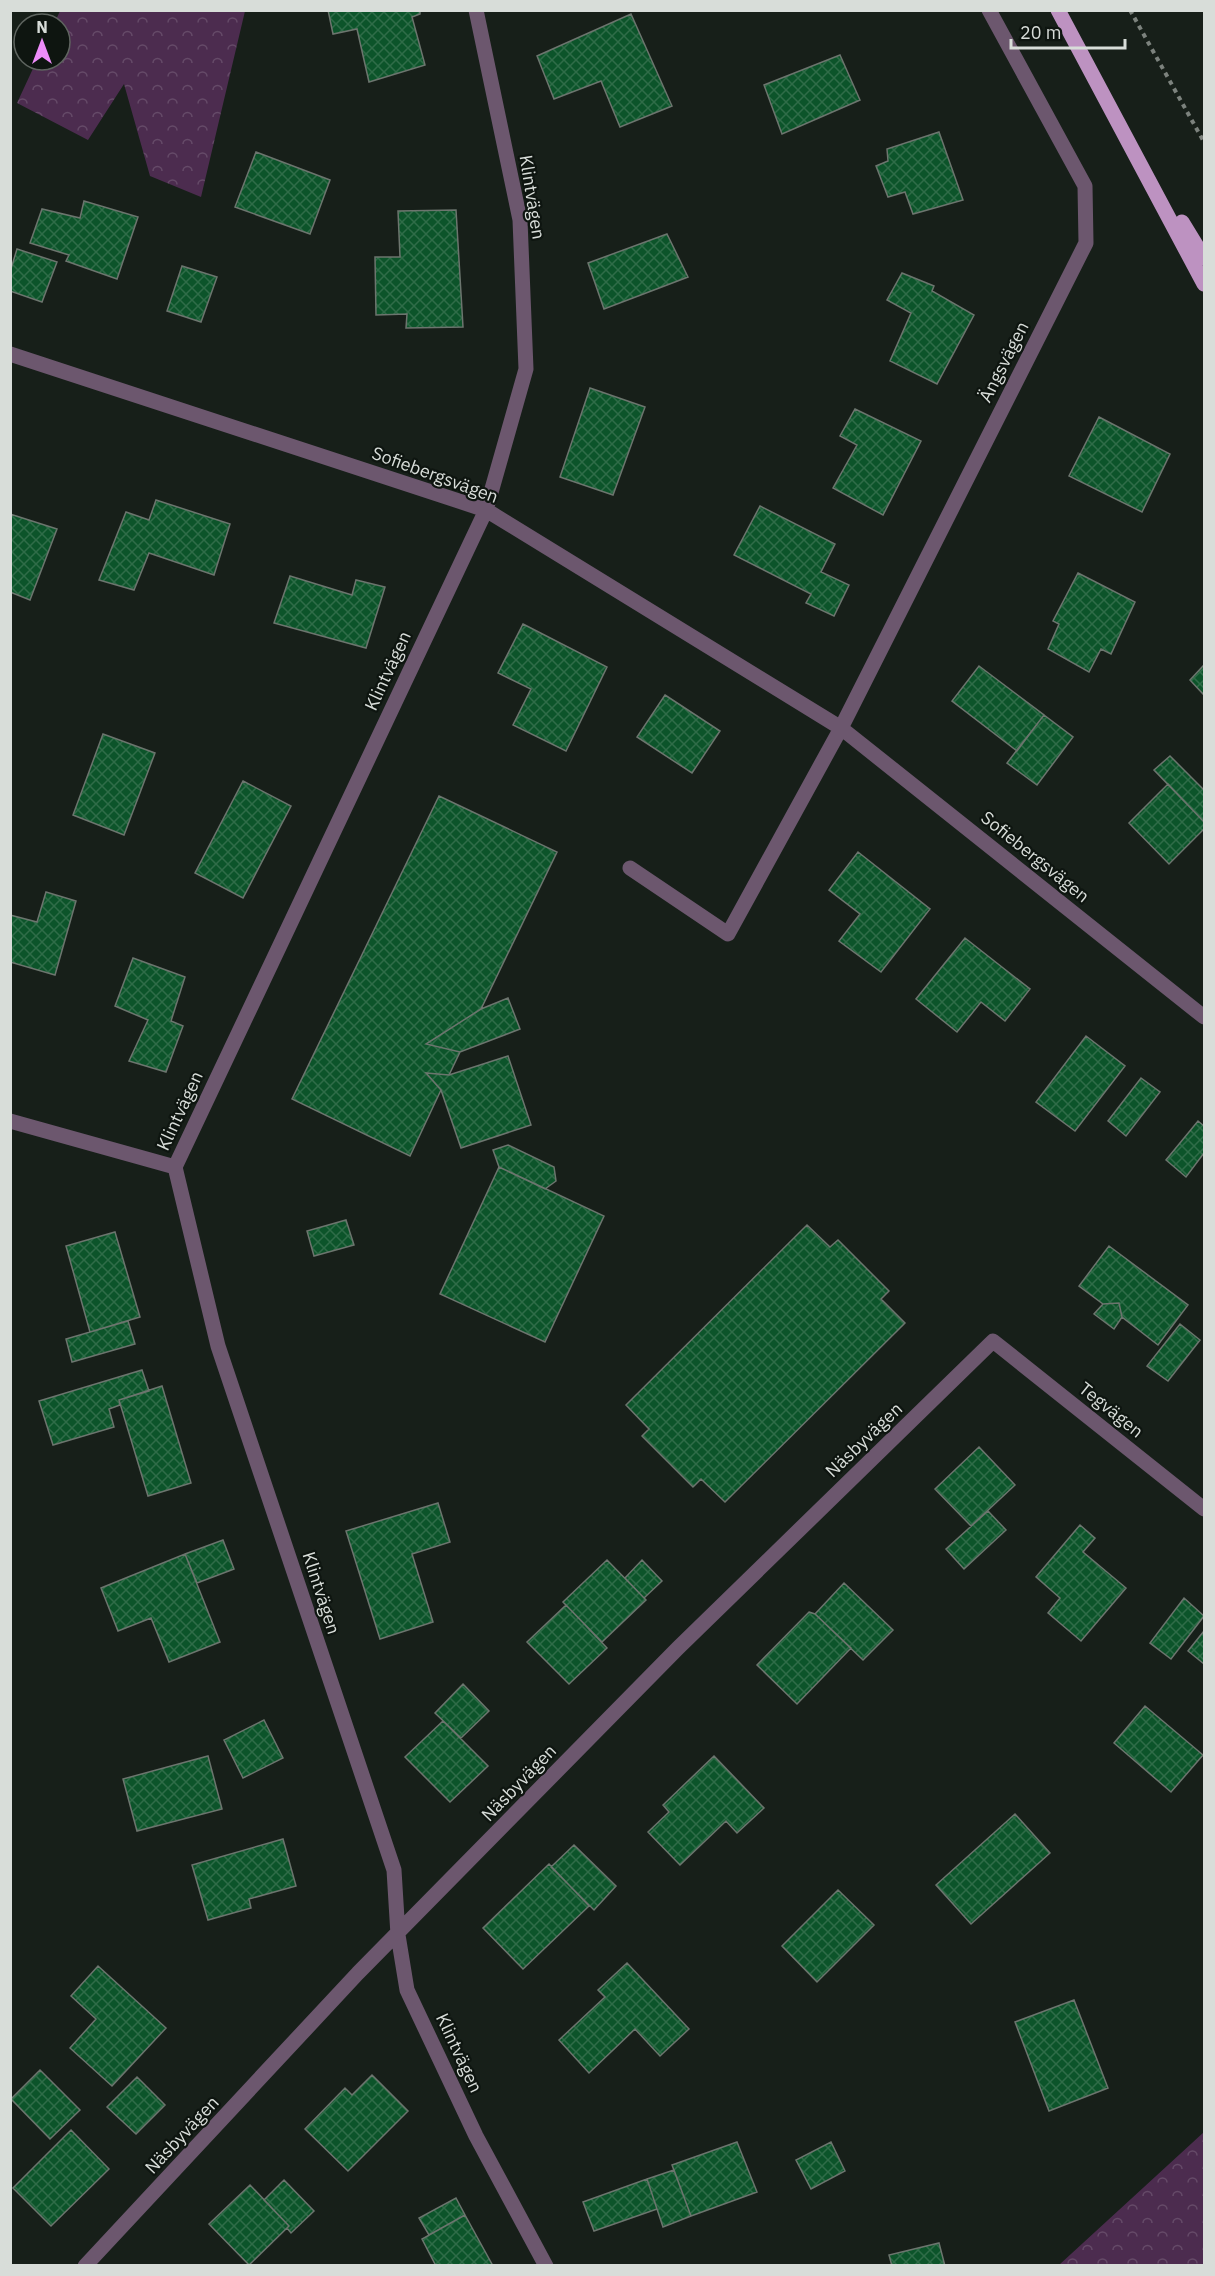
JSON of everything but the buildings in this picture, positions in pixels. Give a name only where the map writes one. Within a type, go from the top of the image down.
[{"type":"main road","points":[[1058,10],[1204,284]]},
{"type":"main road","points":[[1129,140],[1204,258]]},
{"type":"street","name":"Klintvägen","points":[[476,10],[520,220],[526,369],[486,510],[175,1167],[218,1346],[393,1870],[398,1935],[407,1990],[476,2136],[546,2265]]},
{"type":"street","name":"Ängsvägen","points":[[841,728],[1086,243],[1085,186],[989,10]]},
{"type":"street","name":"Sofiebergsvägen","points":[[10,354],[486,510],[841,728],[1204,1017]]},
{"type":"street","points":[[630,868],[728,934],[841,728]]},
{"type":"street","points":[[10,1121],[175,1167]]},
{"type":"street","name":"Näsbyvägen","points":[[85,2265],[358,1973],[398,1935],[678,1648],[993,1341]]},
{"type":"street","name":"Tegvägen","points":[[993,1341],[1204,1509]]},
{"type":"path","points":[[1130,10],[1204,142]]},
{"type":"green space","points":[[245,11],[201,197],[150,176],[124,84],[88,140],[17,103],[31,72],[72,72],[72,12],[60,12]]},
{"type":"green space","points":[[1204,2132],[1204,2265],[1059,2265]]}]
